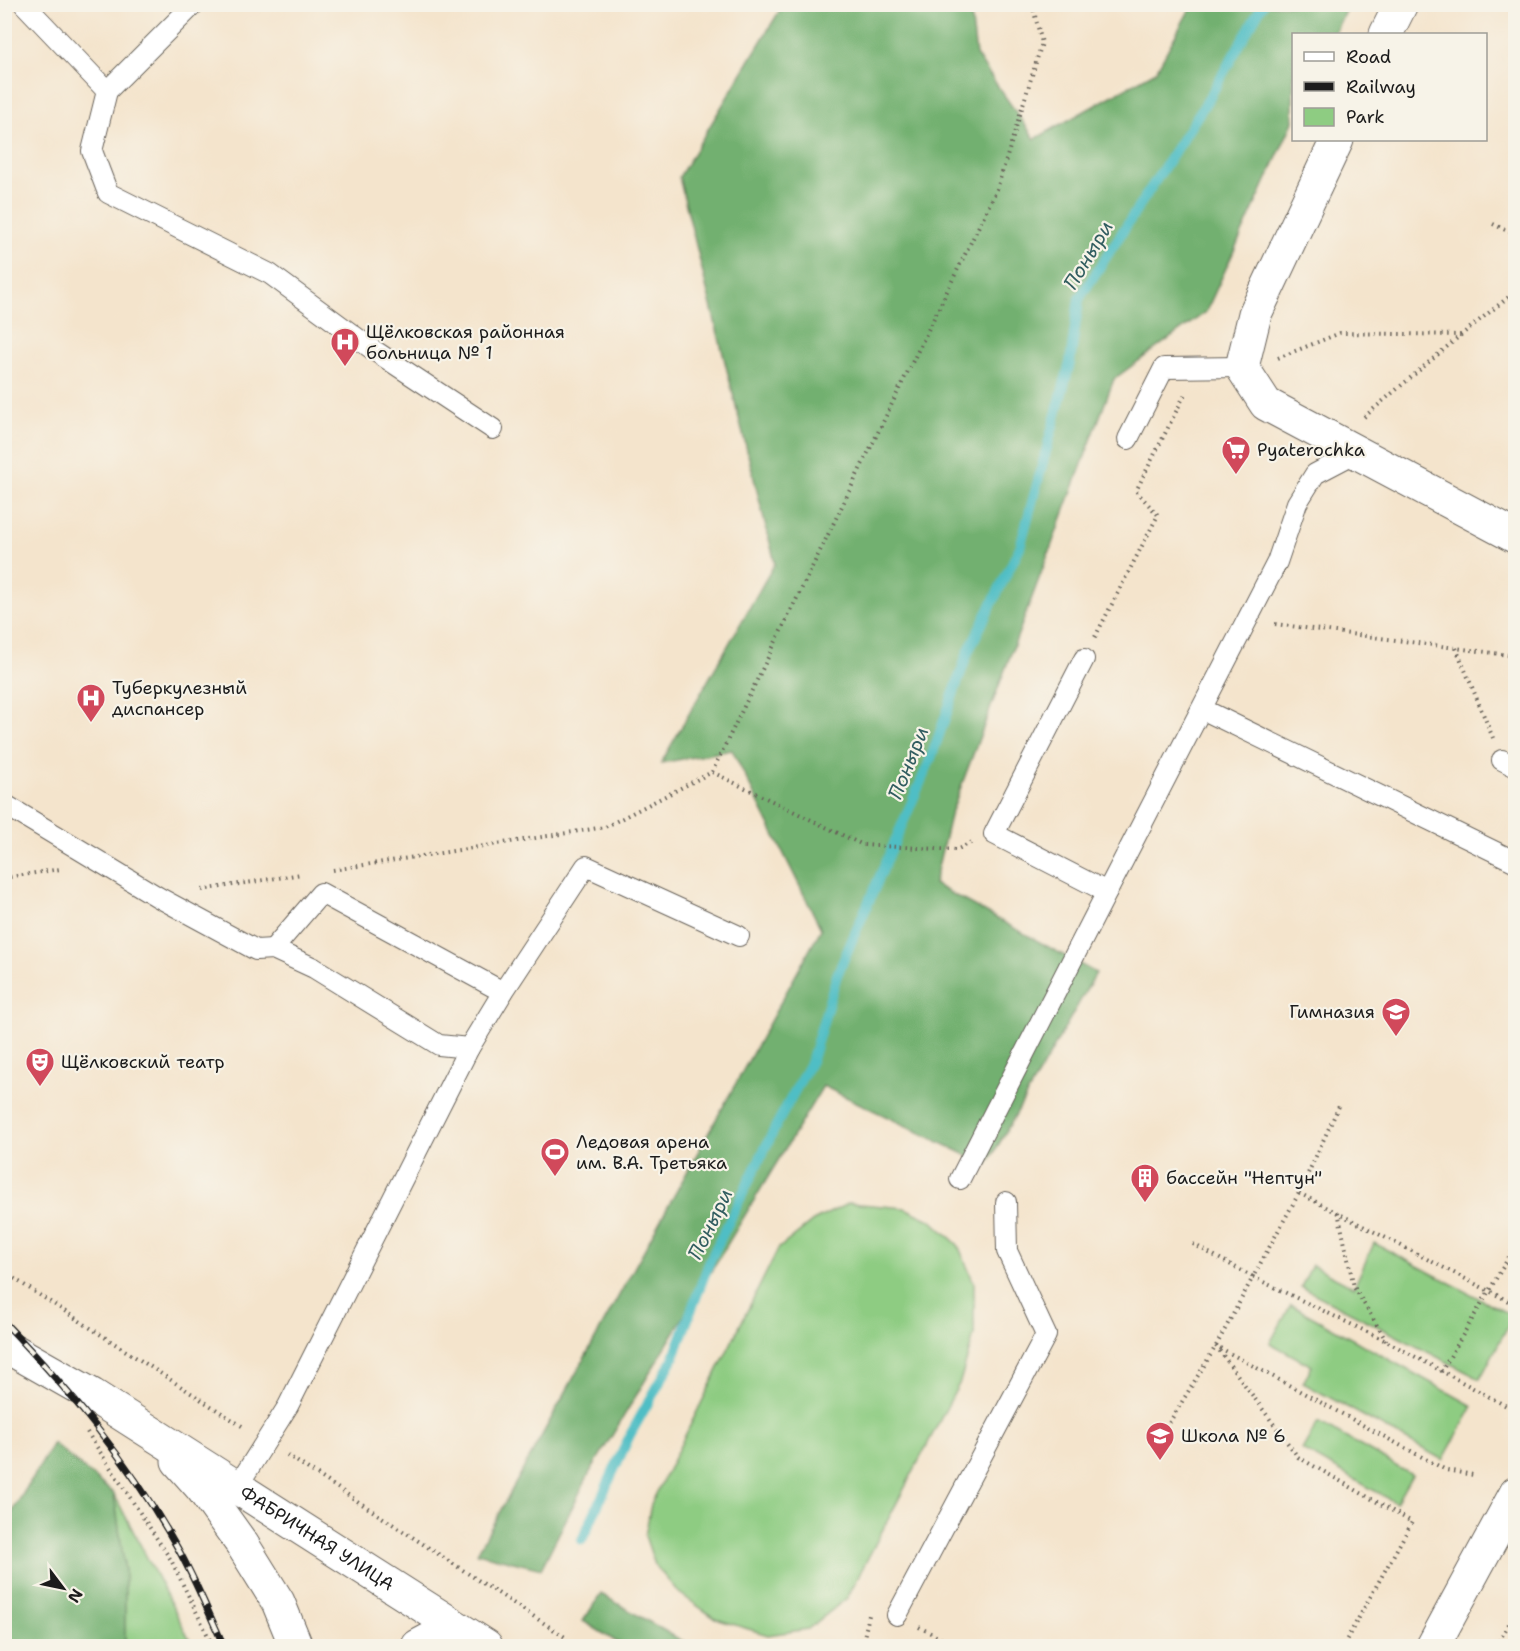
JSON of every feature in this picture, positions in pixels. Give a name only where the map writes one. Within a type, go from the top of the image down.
[{"type":"street","points":[[1386,33],[1401,4]]},
{"type":"street","points":[[1337,141],[1255,314],[1242,367],[1266,404],[1515,537]]},
{"type":"street","name":"ФАБРИЧНАЯ УЛИЦА","points":[[4,1344],[49,1368],[482,1644]]},
{"type":"street","name":"ФАБРИЧНАЯ УЛИЦА","points":[[155,1435],[202,1488],[242,1544],[278,1602],[296,1647]]},
{"type":"street","points":[[1433,1647],[1515,1493]]},
{"type":"street","name":"ФАБРИЧНАЯ УЛИЦА","points":[[418,1647],[433,1638],[482,1644]]},
{"type":"lane","points":[[24,4],[108,91]]},
{"type":"lane","points":[[194,4],[108,91],[92,152],[108,193],[270,274],[372,349],[493,429]]},
{"type":"lane","points":[[1128,440],[1164,368],[1242,367]]},
{"type":"lane","points":[[960,1179],[1248,621],[1277,562],[1297,503],[1315,474],[1357,452]]},
{"type":"lane","points":[[1084,659],[993,834],[1107,892]]},
{"type":"lane","points":[[1202,710],[1515,862]]},
{"type":"lane","points":[[4,804],[158,897],[256,950],[273,949],[314,968],[439,1045],[469,1048]]},
{"type":"lane","points":[[237,1487],[288,1406],[469,1048],[586,866],[739,936]]},
{"type":"lane","points":[[273,949],[321,893],[503,992]]},
{"type":"lane","points":[[897,1615],[1047,1335],[1007,1251],[1006,1202]]},
{"type":"path","points":[[323,871],[605,827],[712,772],[996,189],[1042,42],[1032,4]]},
{"type":"path","points":[[1493,224],[1515,235]]},
{"type":"path","points":[[1364,417],[1515,291]]},
{"type":"path","points":[[1242,367],[1264,364],[1340,333],[1461,334]]},
{"type":"path","points":[[1084,659],[1158,515],[1136,491],[1184,395],[1194,390]]},
{"type":"path","points":[[1354,412],[1374,423]]},
{"type":"path","points":[[1248,621],[1515,656]]},
{"type":"path","points":[[1456,648],[1509,764]]},
{"type":"path","points":[[712,772],[863,845],[956,850],[993,834]]},
{"type":"path","points":[[158,897],[311,873]]},
{"type":"path","points":[[1163,1434],[1216,1346],[1299,1193],[1340,1104]]},
{"type":"path","points":[[1299,1193],[1515,1305]]},
{"type":"path","points":[[1338,1212],[1354,1287],[1388,1342]]},
{"type":"path","points":[[1193,1244],[1252,1278],[1388,1342],[1510,1408]]},
{"type":"path","points":[[1441,1371],[1515,1245]]},
{"type":"path","points":[[1216,1346],[1446,1470],[1473,1475]]},
{"type":"path","points":[[1216,1346],[1298,1457],[1412,1522],[1343,1647]]},
{"type":"path","points":[[85,1429],[171,1560],[213,1647]]},
{"type":"path","points":[[1496,1647],[1515,1612]]},
{"type":"path","points":[[862,1647],[870,1613]]},
{"type":"path","points":[[531,1614],[565,1637]]},
{"type":"green space","points":[[783,5],[970,5],[976,55],[1035,139],[1156,71],[1192,5],[1348,5],[1334,33],[1292,33],[1292,124],[1206,312],[1114,379],[950,816],[934,884],[1096,973],[987,1165],[823,1086],[590,1472],[541,1569],[477,1553],[821,929],[732,750],[661,763],[775,563],[679,177]]},
{"type":"green space","points":[[849,1203],[905,1208],[932,1221],[958,1245],[974,1283],[974,1335],[960,1382],[847,1598],[808,1629],[768,1635],[716,1619],[678,1592],[655,1565],[645,1536],[651,1504],[778,1249],[813,1221]]},
{"type":"green space","points":[[1374,1243],[1513,1316],[1480,1379],[1301,1287],[1312,1265],[1354,1287]]},
{"type":"green space","points":[[1291,1305],[1473,1406],[1443,1460],[1303,1383],[1312,1366],[1270,1343]]},
{"type":"green space","points":[[1318,1422],[1412,1475],[1396,1503],[1302,1450]]},
{"type":"green space","points":[[53,1443],[114,1494],[125,1571],[125,1646],[5,1646],[5,1524]]},
{"type":"green space","points":[[114,1494],[193,1646],[125,1646],[125,1571]]},
{"type":"green space","points":[[601,1594],[691,1646],[623,1646],[583,1621]]},
{"type":"waterway","name":"Поныри","points":[[582,1540],[630,1435],[673,1359],[711,1258],[812,1059],[837,975],[931,758],[968,652],[1020,547],[1070,363],[1079,299],[1209,98],[1263,4]]},
{"type":"railway","points":[[4,1322],[75,1401],[139,1486],[184,1559],[224,1646]]},
{"type":"place","name":"Щёлковская районная больница № 1","points":[[345,368]]},
{"type":"place","name":"Pyaterochka","points":[[1236,476]]},
{"type":"place","name":"Туберкулезный диспансер","points":[[91,724]]},
{"type":"place","name":"Гимназия","points":[[1396,1038]]},
{"type":"place","name":"Щёлковский театр","points":[[40,1088]]},
{"type":"place","name":"Ледовая арена им. В.А. Третьяка","points":[[555,1178]]},
{"type":"place","name":"бассейн \"Нептун\"","points":[[1145,1204]]},
{"type":"place","name":"Школа № 6","points":[[1160,1462]]}]
